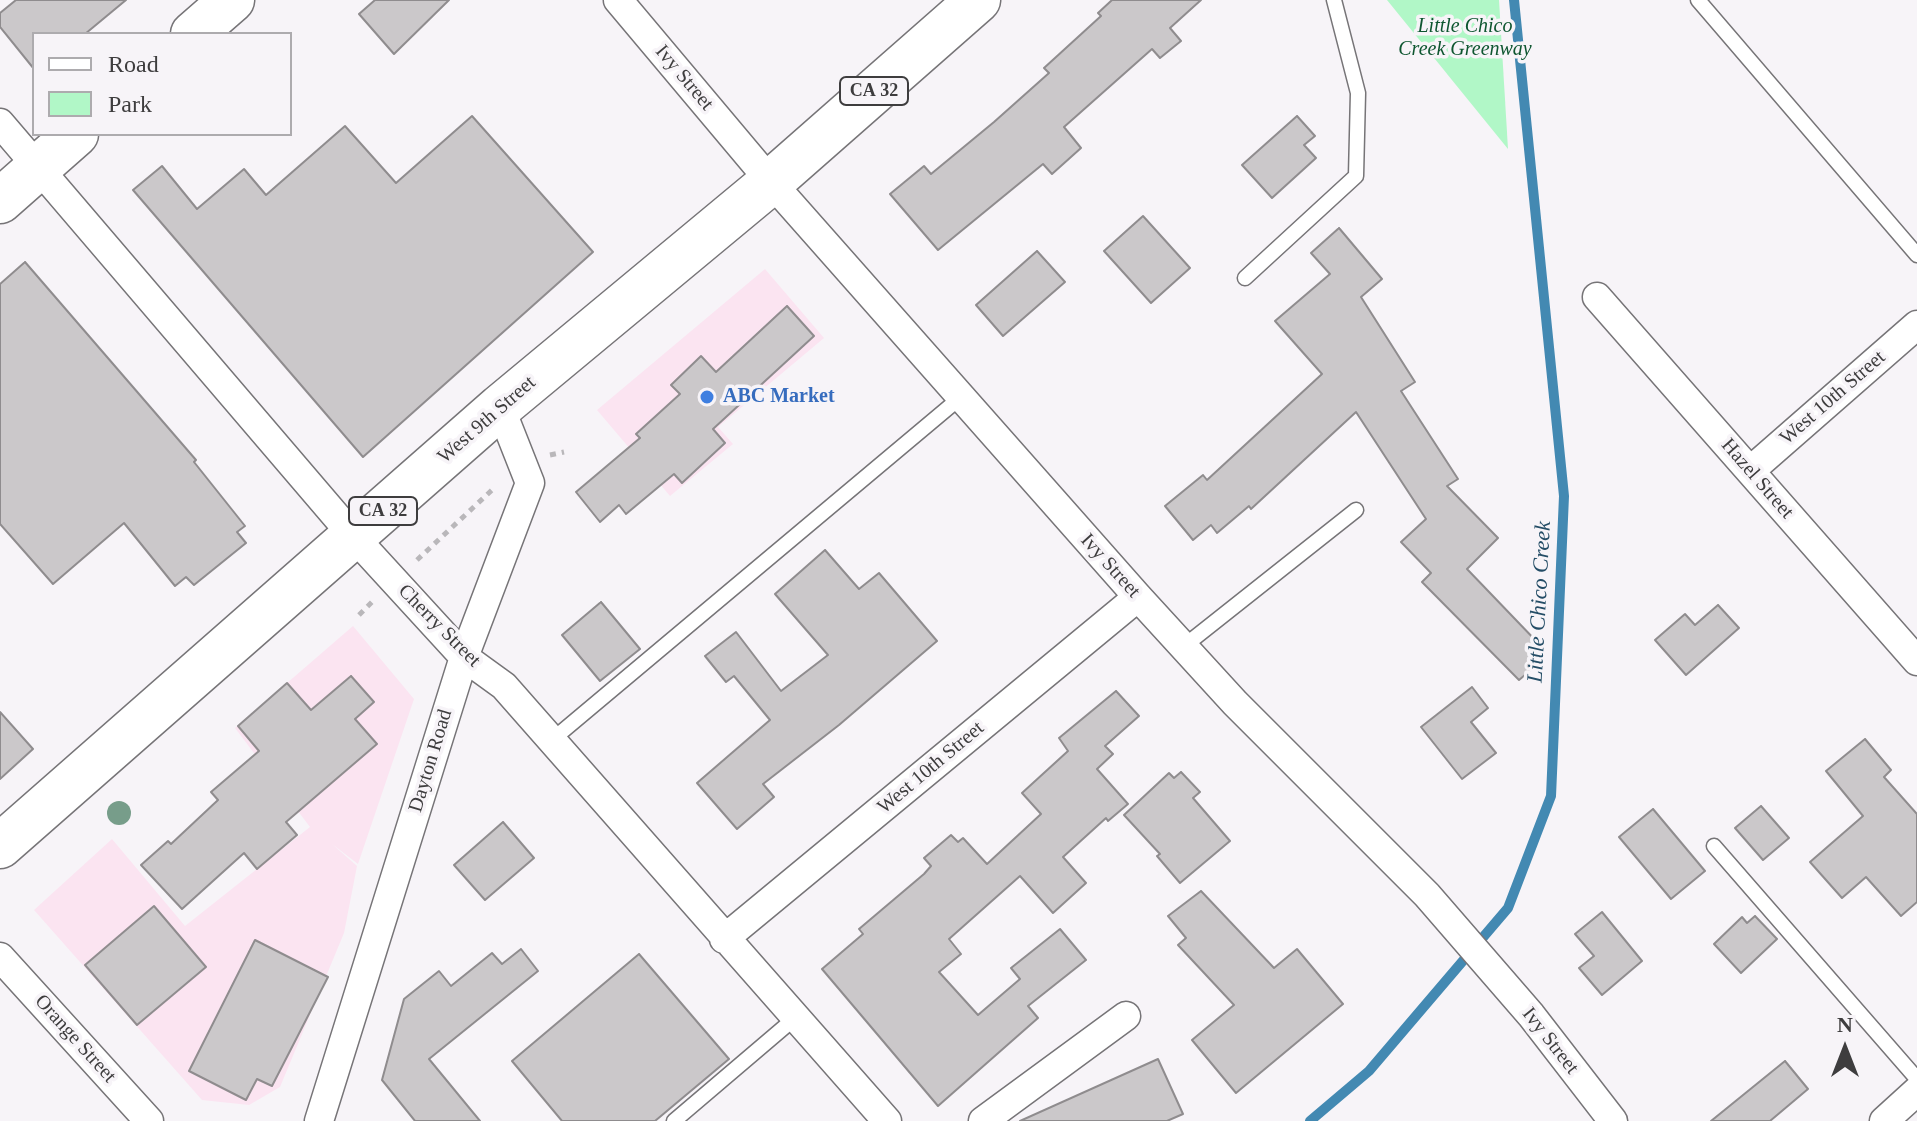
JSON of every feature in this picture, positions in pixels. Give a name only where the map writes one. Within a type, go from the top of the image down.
[{"type":"main road","points":[[195,32],[232,0]]},
{"type":"main road","name":"West 9th Street","points":[[0,846],[500,407],[771,182],[978,0]]},
{"type":"main road","points":[[0,201],[74,136]]},
{"type":"street","name":"Ivy Street","points":[[618,0],[771,182],[1183,647],[1427,895],[1526,1010],[1613,1121]]},
{"type":"street","name":"Cherry Street","points":[[0,123],[354,537],[464,657],[504,686],[887,1121]]},
{"type":"street","name":"Hazel Street","points":[[1597,297],[1917,661]]},
{"type":"street","name":"West 10th Street","points":[[1750,471],[1917,325]]},
{"type":"street","name":"Dayton Road","points":[[319,1121],[464,657],[530,483],[500,407]]},
{"type":"street","name":"West 10th Street","points":[[724,939],[1138,597]]},
{"type":"street","name":"Orange Street","points":[[0,957],[149,1121]]},
{"type":"street","points":[[983,1121],[1126,1016]]},
{"type":"street","points":[[1884,1121],[1917,1091]]},
{"type":"lane","points":[[1245,278],[1356,176],[1358,93],[1334,0]]},
{"type":"lane","points":[[1698,0],[1917,255]]},
{"type":"lane","points":[[552,740],[961,397]]},
{"type":"lane","points":[[1183,647],[1356,510]]},
{"type":"lane","points":[[1714,846],[1917,1079]]},
{"type":"lane","points":[[674,1121],[795,1018]]},
{"type":"path","points":[[359,615],[523,461],[564,452]]},
{"type":"shaded area","points":[[765,269],[824,338],[718,427],[733,444],[670,496],[597,410]]},
{"type":"shaded area","points":[[353,626],[414,699],[358,864],[332,844],[357,866],[344,933],[280,1087],[249,1105],[202,1100],[34,910],[112,839],[185,926],[310,827],[235,728]]},
{"type":"green space","name":"Little Chico Creek Greenway","points":[[1387,0],[1499,0],[1508,149]]},
{"type":"building","points":[[16,0],[126,0],[87,32],[32,32],[32,67],[0,27],[0,13]]},
{"type":"building","points":[[375,0],[449,0],[394,54],[359,14]]},
{"type":"building","points":[[1112,0],[1201,0],[1170,28],[1181,41],[1160,58],[1152,49],[1064,127],[1081,148],[1052,174],[1043,164],[938,250],[890,194],[924,166],[931,174],[994,122],[1049,73],[1044,68],[1101,16],[1098,13]]},
{"type":"building","points":[[472,116],[593,252],[363,457],[133,190],[162,166],[197,209],[244,169],[266,195],[345,126],[396,183]]},
{"type":"building","points":[[1297,116],[1315,136],[1304,145],[1316,158],[1272,198],[1242,165]]},
{"type":"building","points":[[1143,216],[1190,268],[1151,303],[1104,251]]},
{"type":"building","points":[[1339,228],[1382,279],[1361,297],[1415,382],[1401,391],[1458,479],[1447,486],[1498,538],[1467,569],[1539,644],[1534,648],[1544,659],[1519,680],[1422,582],[1431,573],[1401,542],[1426,519],[1356,412],[1251,509],[1249,506],[1217,533],[1211,525],[1193,540],[1165,506],[1203,475],[1207,480],[1322,374],[1275,321],[1330,274],[1311,253]]},
{"type":"building","points":[[1037,251],[1065,282],[1003,336],[976,305]]},
{"type":"building","points":[[25,262],[196,460],[194,462],[245,526],[237,532],[246,543],[194,585],[186,577],[175,586],[124,523],[53,584],[0,524],[0,284]]},
{"type":"building","points":[[787,306],[814,336],[713,429],[725,443],[682,483],[674,474],[626,514],[619,505],[600,522],[576,492],[640,438],[636,434],[680,394],[671,385],[701,356],[716,372]]},
{"type":"building","points":[[825,550],[859,589],[879,573],[937,641],[839,725],[763,784],[774,797],[737,829],[697,783],[770,720],[734,676],[726,682],[705,656],[736,632],[781,691],[828,655],[775,594]]},
{"type":"building","points":[[601,602],[640,649],[600,681],[562,635]]},
{"type":"building","points":[[1718,605],[1739,628],[1686,675],[1655,640],[1685,614],[1695,625]]},
{"type":"building","points":[[351,676],[374,702],[355,719],[377,744],[286,822],[297,835],[257,869],[244,853],[182,909],[141,865],[168,841],[171,844],[218,800],[211,792],[259,751],[238,726],[287,683],[311,710]]},
{"type":"building","points":[[1472,687],[1488,708],[1471,722],[1496,753],[1462,779],[1421,727]]},
{"type":"building","points":[[1116,691],[1139,716],[1105,746],[1113,754],[1097,769],[1128,804],[1108,821],[1106,818],[1063,857],[1086,883],[1053,913],[1020,876],[949,939],[961,954],[939,972],[978,1015],[1020,979],[1011,968],[1060,929],[1086,960],[1028,1006],[1038,1018],[938,1106],[822,969],[863,934],[859,929],[924,874],[931,866],[924,858],[951,835],[958,842],[963,838],[987,864],[1041,814],[1022,793],[1068,751],[1059,738]]},
{"type":"building","points":[[0,712],[33,749],[0,779]]},
{"type":"building","points":[[1865,739],[1891,770],[1884,777],[1917,814],[1917,902],[1901,916],[1866,877],[1842,898],[1810,862],[1863,816],[1826,771]]},
{"type":"building","points":[[1181,772],[1200,792],[1193,798],[1230,841],[1180,883],[1157,856],[1160,854],[1124,815],[1169,773],[1174,778]]},
{"type":"building","points":[[1761,806],[1789,838],[1763,860],[1735,828]]},
{"type":"building","points":[[1653,809],[1705,871],[1671,899],[1619,837]]},
{"type":"building","points":[[503,822],[534,858],[485,900],[454,865]]},
{"type":"building","points":[[1201,891],[1274,968],[1297,949],[1343,1004],[1236,1093],[1192,1040],[1234,1005],[1178,945],[1186,938],[1168,916]]},
{"type":"building","points":[[154,906],[206,967],[137,1025],[85,965]]},
{"type":"building","points":[[1602,912],[1642,961],[1602,995],[1579,968],[1594,956],[1575,934]]},
{"type":"building","points":[[1755,916],[1777,939],[1741,973],[1714,944],[1742,917],[1747,923]]},
{"type":"building","points":[[255,940],[328,977],[272,1086],[257,1079],[246,1100],[189,1071]]},
{"type":"building","points":[[521,949],[538,971],[429,1059],[480,1121],[415,1121],[382,1080],[404,999],[439,971],[451,986],[492,953],[502,964]]},
{"type":"building","points":[[639,954],[729,1059],[655,1121],[562,1121],[512,1061]]},
{"type":"building","points":[[1158,1059],[1183,1114],[1167,1121],[1020,1121]]},
{"type":"building","points":[[1785,1061],[1808,1089],[1770,1121],[1711,1121]]},
{"type":"waterway","name":"Little Chico Creek","points":[[1310,1121],[1369,1071],[1508,908],[1551,796],[1564,496],[1514,0]]},
{"type":"place","name":"ABC Market","points":[[707,397]]}]
